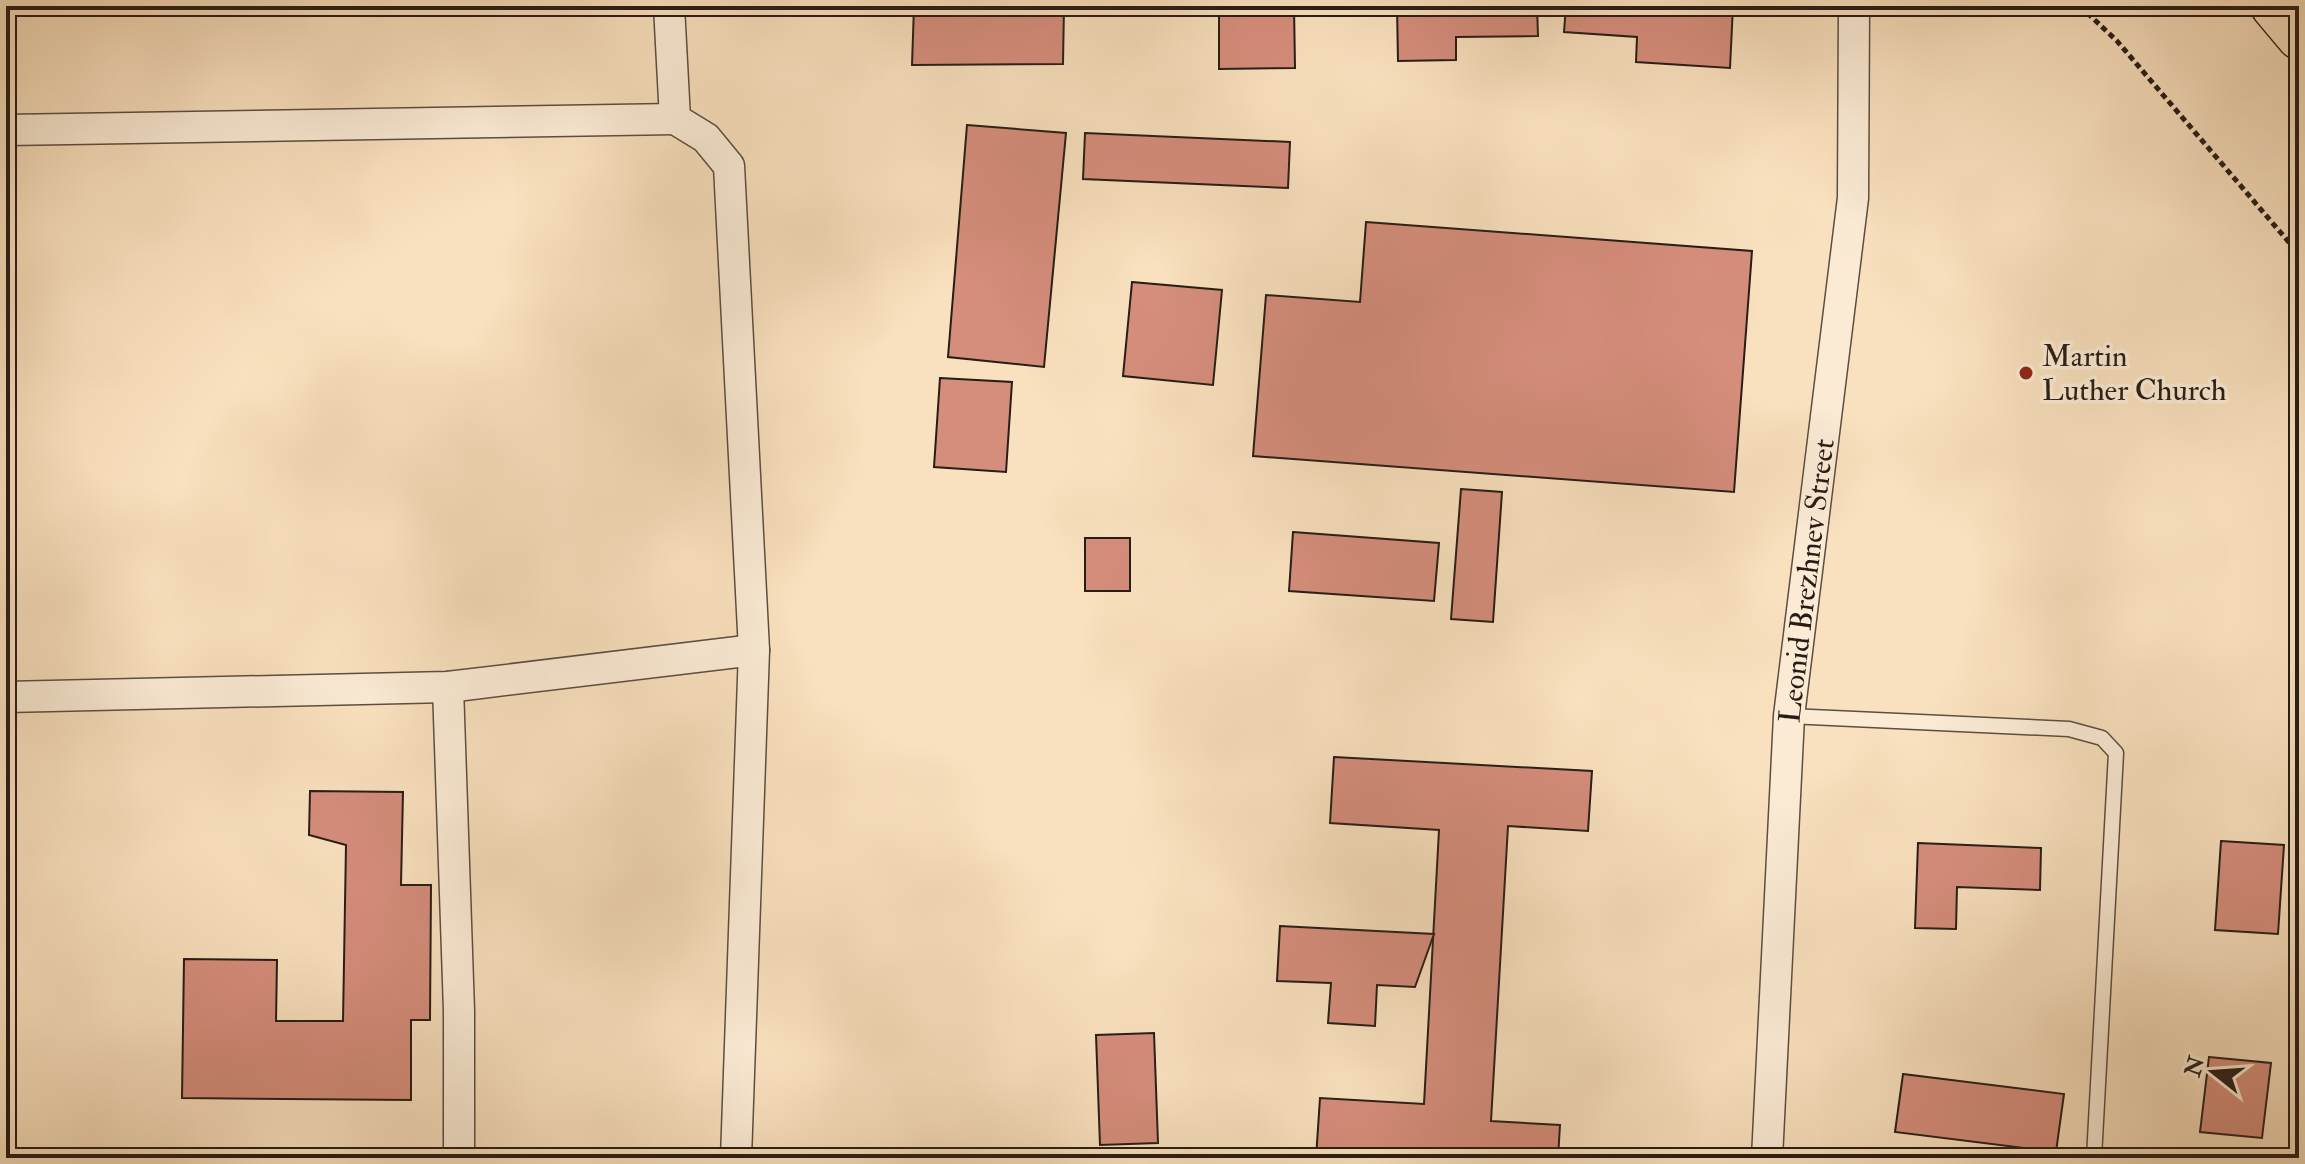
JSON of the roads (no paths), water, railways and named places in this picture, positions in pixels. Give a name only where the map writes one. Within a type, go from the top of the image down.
[{"type":"street","points":[[669,6],[675,119]]},
{"type":"street","name":"Leonid Brezhnev Street","points":[[1767,1158],[1789,716],[1853,198],[1854,6]]},
{"type":"street","points":[[6,130],[675,119],[706,138],[729,166],[754,650],[736,1158]]},
{"type":"street","points":[[6,697],[448,687],[754,650]]},
{"type":"street","points":[[448,687],[459,1011],[459,1158]]},
{"type":"lane","points":[[1789,716],[2069,729],[2102,738],[2116,753],[2094,1158]]},
{"type":"place","name":"Martin Luther Church","points":[[2026,373]]}]
